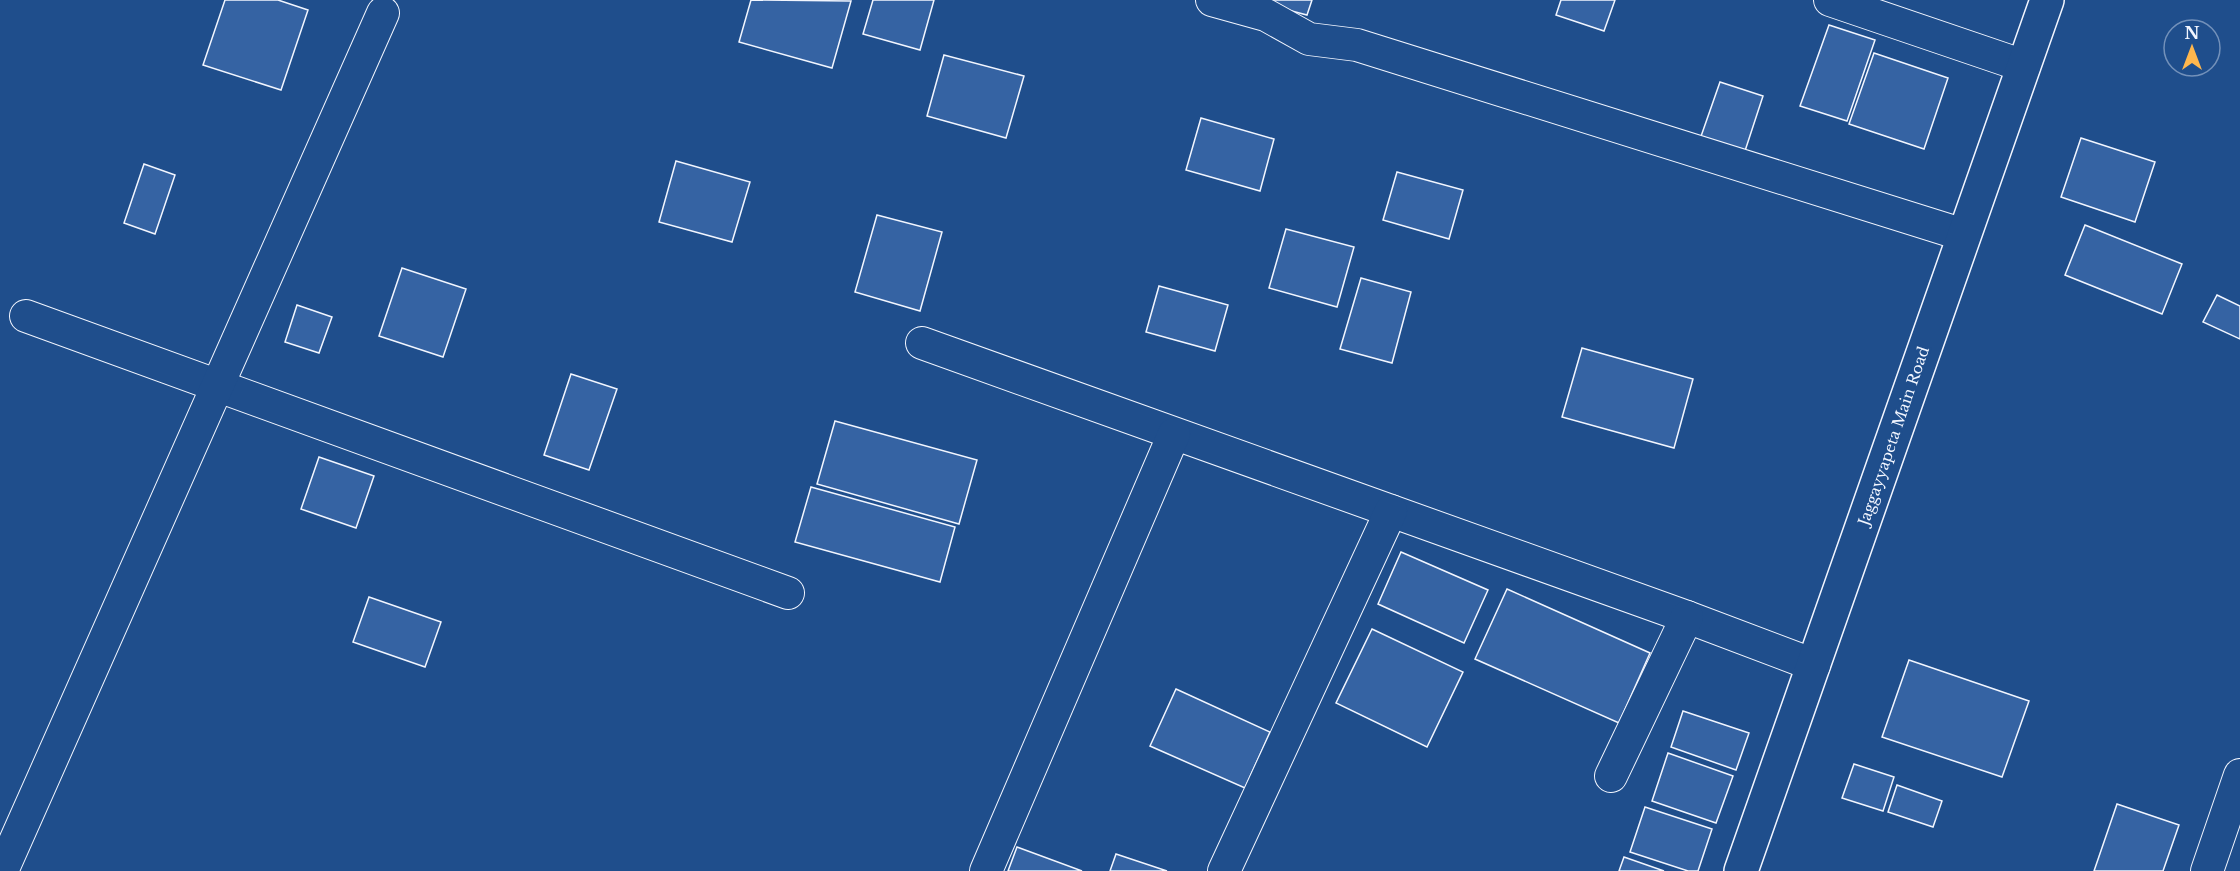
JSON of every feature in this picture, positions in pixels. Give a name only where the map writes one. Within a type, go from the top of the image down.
[{"type":"main road","name":"Jaggayyapeta Main Road","points":[[1742,871],[2047,0]]},
{"type":"street","points":[[1212,0],[1266,15],[1309,39],[1357,45],[1964,235]]},
{"type":"street","points":[[1830,0],[2024,66]]},
{"type":"street","points":[[2,871],[383,13]]},
{"type":"street","points":[[26,316],[789,593]]},
{"type":"street","points":[[922,343],[1814,665]]},
{"type":"street","points":[[986,871],[1174,434]]},
{"type":"street","points":[[1224,871],[1391,511]]},
{"type":"street","points":[[1611,776],[1686,617]]},
{"type":"street","points":[[2207,871],[2240,775]]},
{"type":"building","points":[[225,0],[278,0],[308,10],[281,90],[203,65]]},
{"type":"building","points":[[751,0],[851,1],[832,68],[739,42]]},
{"type":"building","points":[[873,0],[934,0],[920,50],[863,34]]},
{"type":"building","points":[[1262,0],[1312,0],[1307,15],[1261,3]]},
{"type":"building","points":[[1561,0],[1615,0],[1604,31],[1556,15]]},
{"type":"building","points":[[1829,25],[1875,40],[1847,121],[1800,106]]},
{"type":"building","points":[[1874,53],[1948,78],[1924,149],[1849,124]]},
{"type":"building","points":[[944,55],[1024,76],[1006,138],[927,116]]},
{"type":"building","points":[[1720,82],[1763,96],[1743,157],[1699,142]]},
{"type":"building","points":[[1201,118],[1274,139],[1260,191],[1186,170]]},
{"type":"building","points":[[2081,138],[2155,162],[2135,222],[2061,197]]},
{"type":"building","points":[[676,161],[750,182],[732,242],[659,222]]},
{"type":"building","points":[[144,164],[175,175],[155,234],[124,223]]},
{"type":"building","points":[[1397,172],[1463,190],[1449,239],[1383,220]]},
{"type":"building","points":[[877,215],[942,232],[920,311],[855,292]]},
{"type":"building","points":[[2085,225],[2182,264],[2162,314],[2065,275]]},
{"type":"building","points":[[1286,229],[1354,247],[1337,307],[1269,288]]},
{"type":"building","points":[[402,268],[466,289],[443,357],[379,336]]},
{"type":"building","points":[[1361,278],[1411,292],[1392,363],[1340,349]]},
{"type":"building","points":[[1159,286],[1228,305],[1215,351],[1146,332]]},
{"type":"building","points":[[2217,295],[2240,306],[2240,339],[2203,322]]},
{"type":"building","points":[[297,305],[332,317],[319,353],[285,342]]},
{"type":"building","points":[[1582,348],[1693,379],[1674,448],[1562,417]]},
{"type":"building","points":[[571,374],[617,389],[589,470],[544,455]]},
{"type":"building","points":[[835,421],[977,460],[959,524],[817,484]]},
{"type":"building","points":[[319,457],[374,476],[356,528],[301,509]]},
{"type":"building","points":[[811,487],[955,527],[940,582],[795,542]]},
{"type":"building","points":[[1401,552],[1488,590],[1464,643],[1378,604]]},
{"type":"building","points":[[1507,589],[1650,653],[1619,723],[1475,659]]},
{"type":"building","points":[[369,597],[441,622],[425,667],[353,642]]},
{"type":"building","points":[[1372,629],[1463,672],[1427,747],[1336,703]]},
{"type":"building","points":[[1909,660],[2029,701],[2002,777],[1882,737]]},
{"type":"building","points":[[1176,689],[1270,732],[1245,788],[1150,746]]},
{"type":"building","points":[[1683,711],[1749,733],[1736,770],[1671,747]]},
{"type":"building","points":[[1668,753],[1733,776],[1716,823],[1652,801]]},
{"type":"building","points":[[1854,764],[1894,777],[1883,811],[1842,798]]},
{"type":"building","points":[[1897,785],[1942,801],[1933,827],[1888,812]]},
{"type":"building","points":[[2117,804],[2179,825],[2163,871],[2094,871]]},
{"type":"building","points":[[1645,807],[1712,829],[1698,871],[1688,871],[1630,852]]},
{"type":"building","points":[[1017,847],[1082,871],[1008,871]]},
{"type":"building","points":[[1116,854],[1167,871],[1110,871]]},
{"type":"building","points":[[1624,857],[1664,871],[1619,871]]}]
